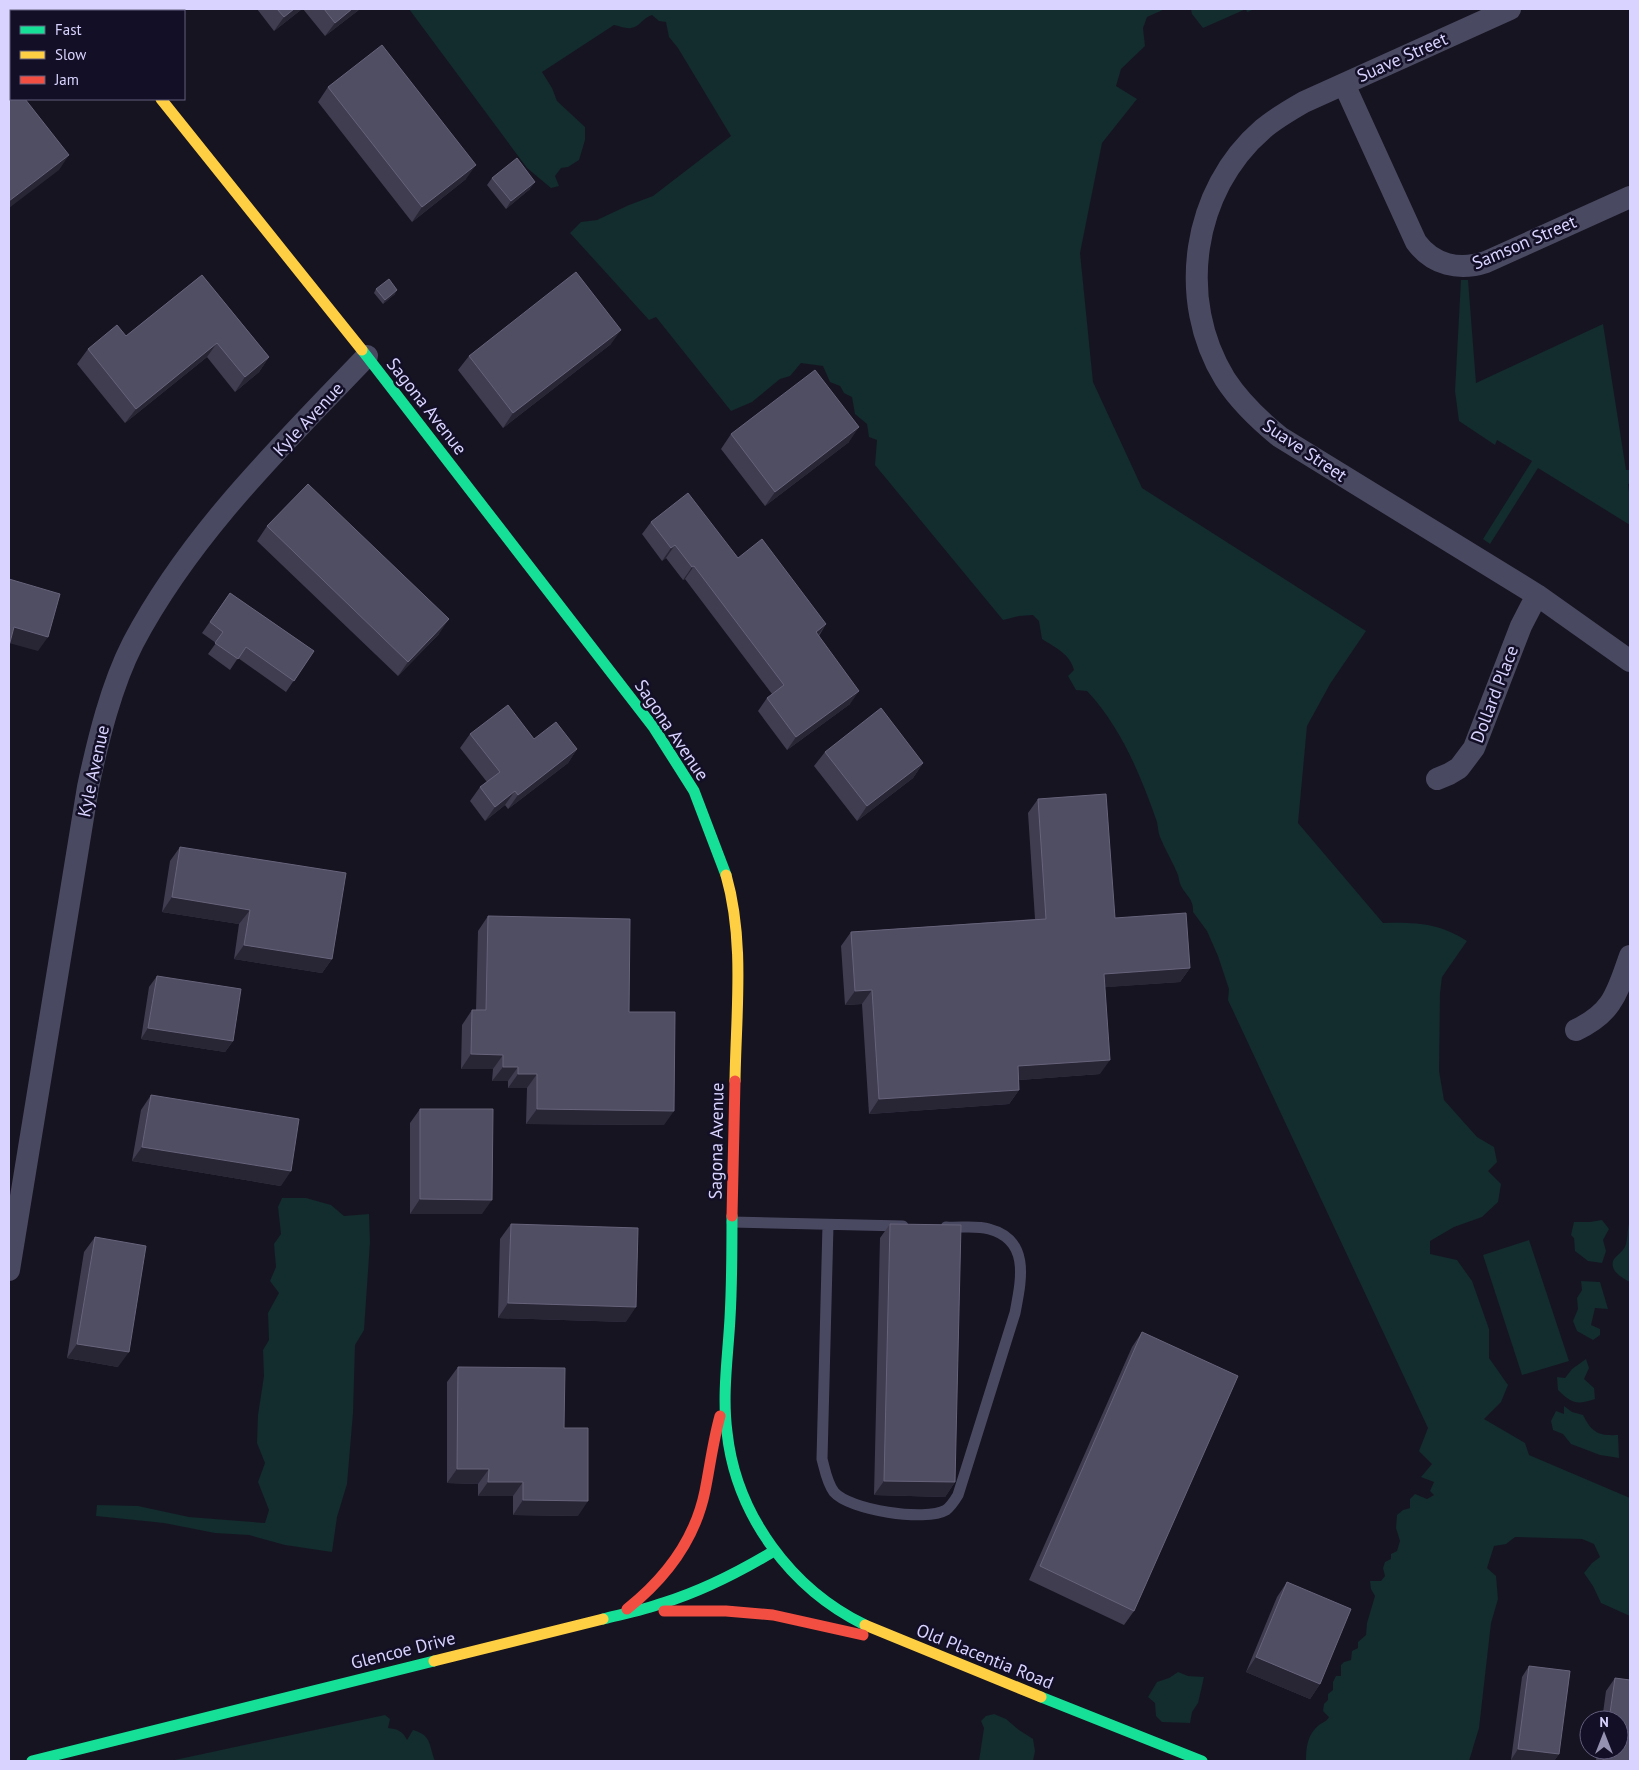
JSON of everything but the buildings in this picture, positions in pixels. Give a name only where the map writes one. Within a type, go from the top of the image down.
[{"type":"main road","name":"Sagona Avenue","points":[[162,100],[367,356],[654,728],[691,785],[717,844],[726,872],[732,902],[736,963],[731,1309],[725,1404],[729,1443],[737,1479],[756,1524],[774,1551]]},
{"type":"main road","points":[[620,1615],[656,1584],[689,1541],[703,1503],[712,1446],[725,1404]]},
{"type":"main road","name":"Glencoe Drive","points":[[32,1761],[661,1604],[697,1591],[745,1568],[774,1551]]},
{"type":"main road","name":"Old Placentia Road","points":[[774,1551],[806,1585],[832,1606],[861,1623],[899,1640],[1202,1761]]},
{"type":"main road","points":[[620,1615],[700,1610],[746,1612],[788,1617],[874,1637],[899,1640]]},
{"type":"street","name":"Suave Street","points":[[1510,9],[1290,110],[1263,129],[1240,154],[1218,186],[1204,223],[1197,261],[1198,302],[1207,339],[1215,359],[1229,384],[1251,412],[1266,426],[1280,437],[1536,596],[1630,661]]},
{"type":"street","name":"Samson Street","points":[[1344,84],[1416,242],[1428,255],[1446,264],[1466,267],[1481,264],[1630,196]]},
{"type":"street","name":"Kyle Avenue","points":[[9,1270],[88,787],[102,726],[132,644],[168,584],[195,546],[254,476],[367,356]]},
{"type":"street","name":"Dollard Place","points":[[1437,779],[1459,768],[1474,748],[1521,626],[1536,596]]},
{"type":"street","points":[[1576,1030],[1596,1019],[1606,1010],[1615,995],[1630,956]]},
{"type":"lane","points":[[732,1222],[912,1226]]},
{"type":"lane","points":[[828,1224],[822,1459],[827,1478],[834,1491],[844,1500],[860,1507],[932,1515],[946,1509],[958,1495],[1015,1313],[1021,1283],[1021,1264],[1016,1248],[1003,1234],[988,1228],[931,1227]]},
{"type":"green space","points":[[409,9],[1165,9],[1147,17],[1143,28],[1145,46],[1121,69],[1116,86],[1137,99],[1102,143],[1080,253],[1093,382],[1142,488],[1366,631],[1330,684],[1307,726],[1298,823],[1383,923],[1406,923],[1437,927],[1447,930],[1467,941],[1442,977],[1439,1071],[1444,1100],[1477,1137],[1494,1147],[1497,1162],[1488,1171],[1501,1184],[1498,1202],[1482,1217],[1454,1227],[1430,1241],[1430,1254],[1457,1260],[1472,1281],[1489,1329],[1489,1358],[1508,1385],[1501,1402],[1484,1419],[1525,1443],[1529,1455],[1630,1498],[1630,1616],[1601,1603],[1584,1573],[1600,1557],[1594,1544],[1582,1539],[1515,1537],[1506,1544],[1494,1546],[1487,1568],[1496,1576],[1498,1599],[1491,1623],[1479,1728],[1469,1761],[1306,1760],[1310,1736],[1329,1717],[1323,1711],[1324,1704],[1328,1700],[1328,1694],[1333,1690],[1333,1682],[1336,1676],[1341,1676],[1341,1665],[1351,1660],[1352,1651],[1358,1648],[1358,1642],[1366,1635],[1367,1623],[1375,1596],[1371,1589],[1370,1581],[1381,1581],[1385,1576],[1383,1568],[1385,1562],[1391,1559],[1391,1554],[1397,1551],[1400,1541],[1396,1528],[1397,1515],[1403,1510],[1410,1508],[1410,1499],[1415,1494],[1427,1499],[1434,1495],[1430,1491],[1434,1482],[1421,1477],[1432,1464],[1419,1451],[1428,1428],[1228,1000],[1229,989],[1218,956],[1207,931],[1193,912],[1191,901],[1181,886],[1176,870],[1160,837],[1157,822],[1144,787],[1120,736],[1087,691],[1076,690],[1068,676],[1074,670],[1072,664],[1062,652],[1042,639],[1039,621],[1033,615],[1003,620],[875,465],[877,440],[869,437],[867,424],[855,414],[852,397],[844,393],[840,386],[830,382],[823,366],[801,363],[790,376],[780,379],[752,402],[731,411],[656,317],[649,320],[570,233],[581,222],[597,220],[653,196],[731,136],[678,48],[669,37],[666,22],[659,21],[652,15],[634,27],[627,28],[614,25],[542,72],[552,88],[557,101],[585,127],[585,140],[579,160],[568,167],[561,168],[555,176],[559,186],[551,188],[527,168]]},
{"type":"green space","points":[[1191,9],[1246,9],[1203,28],[1192,14]]},
{"type":"green space","points":[[1461,280],[1468,280],[1476,383],[1603,324],[1626,470],[1630,470],[1630,483],[1628,484],[1630,525],[1538,468],[1490,544],[1483,539],[1532,461],[1497,440],[1495,445],[1459,421],[1455,391]]},
{"type":"green space","points":[[282,1198],[306,1198],[331,1205],[344,1216],[369,1214],[370,1242],[364,1330],[355,1345],[353,1413],[347,1484],[337,1517],[332,1552],[285,1545],[249,1535],[215,1533],[164,1523],[96,1516],[97,1505],[138,1506],[189,1517],[265,1523],[269,1510],[258,1482],[265,1463],[257,1443],[258,1415],[264,1376],[263,1350],[269,1340],[268,1313],[279,1293],[270,1281],[276,1267],[274,1244],[281,1234],[278,1207]]},
{"type":"green space","points":[[1602,1220],[1609,1229],[1603,1240],[1606,1251],[1602,1263],[1588,1261],[1575,1251],[1574,1238],[1571,1235],[1574,1222]]},
{"type":"green space","points":[[1630,1220],[1630,1282],[1614,1270],[1613,1263],[1614,1259],[1625,1247]]},
{"type":"green space","points":[[1529,1240],[1569,1361],[1522,1375],[1483,1255]]},
{"type":"green space","points":[[1581,1281],[1600,1282],[1608,1309],[1595,1308],[1591,1325],[1600,1329],[1600,1335],[1593,1340],[1577,1331],[1573,1321],[1578,1309],[1577,1298],[1582,1290]]},
{"type":"green space","points":[[1586,1359],[1589,1368],[1584,1379],[1594,1388],[1595,1399],[1584,1402],[1571,1401],[1558,1390],[1557,1377],[1565,1378],[1572,1369]]},
{"type":"green space","points":[[1564,1406],[1572,1412],[1583,1415],[1593,1430],[1606,1435],[1618,1435],[1619,1458],[1600,1455],[1571,1444],[1563,1434],[1553,1430],[1551,1421],[1556,1411],[1564,1414]]},
{"type":"green space","points":[[1178,1672],[1188,1676],[1204,1677],[1198,1703],[1192,1712],[1190,1723],[1162,1722],[1156,1716],[1155,1703],[1148,1697],[1157,1682],[1169,1678]]},
{"type":"green space","points":[[994,1714],[1006,1719],[1033,1739],[1035,1751],[1033,1761],[979,1761],[984,1728],[981,1721],[986,1716]]},
{"type":"green space","points":[[385,1715],[390,1719],[388,1728],[404,1734],[407,1740],[413,1730],[424,1735],[429,1742],[435,1761],[170,1761]]},
{"type":"traffic: fast","points":[[362,350],[654,728],[694,791],[726,875]]},
{"type":"traffic: fast","points":[[732,1216],[731,1292],[725,1404],[732,1463],[742,1492],[755,1520],[791,1570],[813,1591],[838,1610],[865,1625]]},
{"type":"traffic: fast","points":[[603,1619],[648,1608],[692,1593],[734,1574],[774,1551]]},
{"type":"traffic: fast","points":[[32,1761],[434,1661]]},
{"type":"traffic: fast","points":[[1041,1697],[1202,1761]]},
{"type":"traffic: slow","points":[[162,100],[362,350]]},
{"type":"traffic: slow","points":[[726,875],[736,925],[738,1003],[735,1081]]},
{"type":"traffic: slow","points":[[434,1661],[603,1619]]},
{"type":"traffic: slow","points":[[865,1625],[1041,1697]]},
{"type":"traffic: jam","points":[[732,1216],[735,1081]]},
{"type":"traffic: jam","points":[[627,1609],[666,1571],[677,1557],[694,1526],[705,1491],[720,1416]]},
{"type":"traffic: jam","points":[[664,1611],[726,1611],[773,1615],[863,1635]]}]
